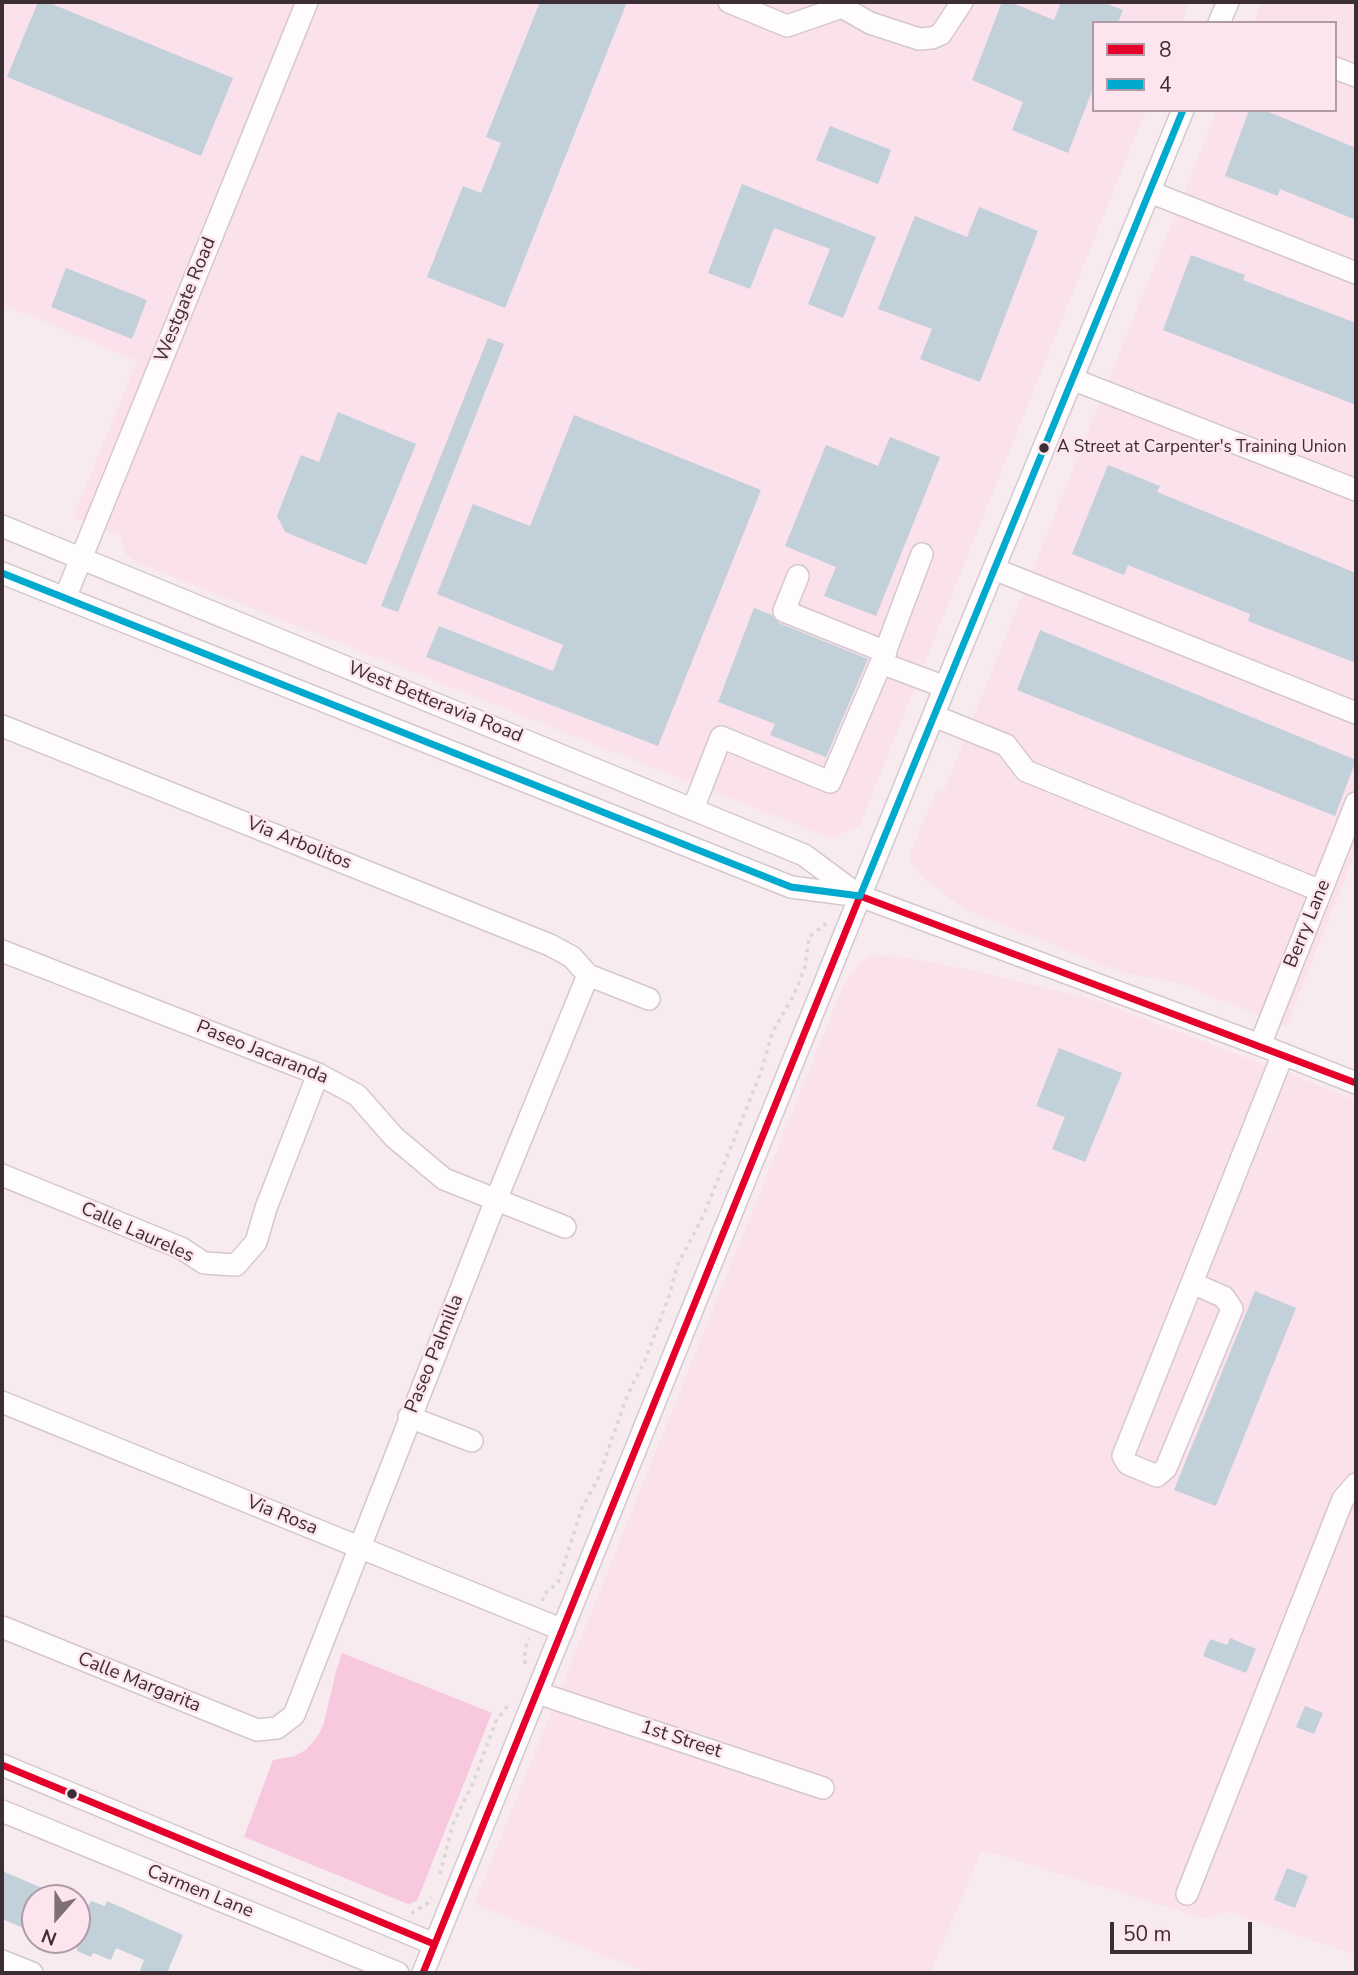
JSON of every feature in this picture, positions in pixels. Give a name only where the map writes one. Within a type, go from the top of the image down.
[{"type":"street","name":"Westgate Road","points":[[65,598],[307,2]]},
{"type":"street","points":[[729,2],[787,26],[842,5],[870,23],[919,38],[932,38],[941,34],[962,2]]},
{"type":"street","points":[[1220,21],[1228,2]]},
{"type":"street","points":[[1337,69],[1356,76]]},
{"type":"street","points":[[422,1973],[538,1693],[859,896],[1182,112]]},
{"type":"street","points":[[1150,192],[1356,273]]},
{"type":"street","points":[[1072,379],[1356,490]]},
{"type":"street","name":"West Betteravia Road","points":[[2,526],[804,855],[859,896]]},
{"type":"street","points":[[693,809],[721,737],[830,782],[884,658],[922,554]]},
{"type":"street","points":[[994,569],[1356,713]]},
{"type":"street","name":"West Betteravia Road","points":[[2,573],[791,887],[859,896],[1356,1083]]},
{"type":"street","points":[[798,576],[784,611],[945,687]]},
{"type":"street","points":[[934,716],[1006,745],[1026,771],[1321,891]]},
{"type":"street","name":"Via Arbolitos","points":[[2,726],[550,945],[572,957],[588,975]]},
{"type":"street","name":"Berry Lane","points":[[1260,1045],[1356,803]]},
{"type":"street","name":"Paseo Jacaranda","points":[[2,951],[318,1074],[357,1095],[394,1137],[444,1179],[565,1227]]},
{"type":"street","points":[[588,975],[649,999]]},
{"type":"street","name":"Paseo Palmilla","points":[[278,1728],[294,1715],[409,1417],[588,975]]},
{"type":"street","points":[[1192,1283],[1224,1297],[1231,1309],[1166,1468],[1157,1476],[1128,1464],[1123,1456],[1283,1054]]},
{"type":"street","name":"Calle Laureles","points":[[2,1175],[181,1248],[204,1263],[236,1265],[256,1242],[266,1208],[318,1074]]},
{"type":"street","name":"Via Rosa","points":[[2,1402],[563,1630]]},
{"type":"street","points":[[409,1417],[472,1441]]},
{"type":"street","points":[[1187,1894],[1343,1499],[1356,1484]]},
{"type":"street","name":"Calle Margarita","points":[[2,1627],[257,1730],[278,1728]]},
{"type":"street","name":"1st Street","points":[[538,1693],[824,1788]]},
{"type":"street","points":[[2,1765],[434,1944]]},
{"type":"street","name":"Carmen Lane","points":[[2,1811],[398,1973]]},
{"type":"street","points":[[2,1961],[32,1973]]},
{"type":"path","points":[[522,1676],[526,1662],[525,1648],[544,1594],[558,1583],[582,1508],[598,1479],[627,1396],[651,1346],[677,1266],[704,1214],[760,1075],[773,1031],[794,995],[805,967],[809,937],[829,921]]},
{"type":"path","points":[[438,1883],[453,1824],[473,1783],[496,1721],[513,1696]]},
{"type":"path","points":[[405,1931],[413,1912],[427,1904],[432,1894]]},
{"type":"shaded area","points":[[2,2],[1190,2],[1182,21],[1092,21],[1092,112],[1145,112],[860,825],[830,838],[136,562],[126,555],[120,536],[73,517],[137,361],[2,304]]},
{"type":"shaded area","points":[[1261,2],[1356,2],[1356,851],[1286,1027],[1180,983],[1123,973],[963,909],[920,875],[910,860],[910,853],[936,792],[945,788],[1216,112],[1337,112],[1337,21],[1254,21]]},
{"type":"shaded area","points":[[871,955],[903,957],[971,970],[1096,1000],[1356,1100],[1356,1943],[1352,1954],[1228,1912],[1207,1919],[982,1850],[930,1973],[648,1973],[474,1904],[842,988],[858,965]]},
{"type":"shaded area","points":[[342,1653],[492,1713],[417,1901],[408,1904],[244,1837],[273,1760],[295,1756],[307,1749],[319,1734]]},
{"type":"building","points":[[38,2],[47,2],[233,78],[201,156],[7,77]]},
{"type":"building","points":[[540,2],[627,2],[505,308],[427,277],[463,186],[481,193],[501,143],[486,137]]},
{"type":"building","points":[[1002,2],[1010,2],[1054,20],[1061,2],[1102,2],[1123,10],[1119,21],[1092,21],[1092,91],[1068,153],[1012,130],[1023,102],[972,80]]},
{"type":"building","points":[[1248,112],[1269,112],[1356,148],[1356,220],[1280,189],[1278,196],[1225,176]]},
{"type":"building","points":[[830,126],[891,150],[878,184],[816,160]]},
{"type":"building","points":[[742,184],[876,237],[843,318],[808,304],[830,249],[774,228],[750,289],[708,273]]},
{"type":"building","points":[[979,207],[1038,231],[980,382],[920,359],[932,329],[878,309],[915,216],[967,237]]},
{"type":"building","points":[[1191,255],[1245,275],[1243,280],[1356,323],[1356,405],[1163,330]]},
{"type":"building","points":[[66,268],[147,300],[132,339],[51,307]]},
{"type":"building","points":[[488,338],[504,344],[398,612],[381,606]]},
{"type":"building","points":[[338,412],[416,444],[366,565],[285,532],[277,516],[301,455],[319,462]]},
{"type":"building","points":[[574,415],[761,490],[658,746],[426,657],[439,626],[553,671],[563,645],[437,594],[473,504],[530,526]]},
{"type":"building","points":[[890,437],[940,457],[876,616],[824,596],[836,567],[785,546],[826,445],[878,466]]},
{"type":"building","points":[[1108,465],[1160,486],[1157,492],[1356,573],[1356,663],[1248,621],[1250,614],[1128,565],[1124,575],[1072,554]]},
{"type":"building","points":[[754,608],[772,615],[779,623],[868,659],[826,757],[770,735],[775,724],[718,702]]},
{"type":"building","points":[[1040,630],[1356,760],[1335,816],[1017,690]]},
{"type":"building","points":[[1059,1048],[1122,1073],[1085,1162],[1052,1149],[1065,1117],[1036,1106]]},
{"type":"building","points":[[1255,1291],[1296,1308],[1216,1506],[1174,1490]]},
{"type":"building","points":[[1230,1638],[1256,1649],[1246,1673],[1203,1656],[1210,1639],[1227,1645]]},
{"type":"building","points":[[1305,1706],[1323,1713],[1314,1734],[1296,1727]]},
{"type":"building","points":[[1287,1868],[1308,1876],[1295,1908],[1274,1900]]},
{"type":"building","points":[[2,1871],[33,1884],[21,1884],[21,1927],[2,1919]]},
{"type":"building","points":[[91,1901],[105,1906],[107,1901],[183,1935],[167,1973],[139,1973],[144,1960],[116,1948],[111,1960],[93,1953],[91,1957],[84,1954],[91,1954]]},
{"type":"transit line","name":"4","points":[[2,573],[791,887],[860,896],[1182,112]]},
{"type":"transit line","name":"8","points":[[423,1973],[860,896],[1356,1083]]},
{"type":"transit line","name":"8","points":[[2,1765],[434,1944]]},
{"type":"place","name":"A Street at Carpenter's Training Union","points":[[1044,448]]}]
